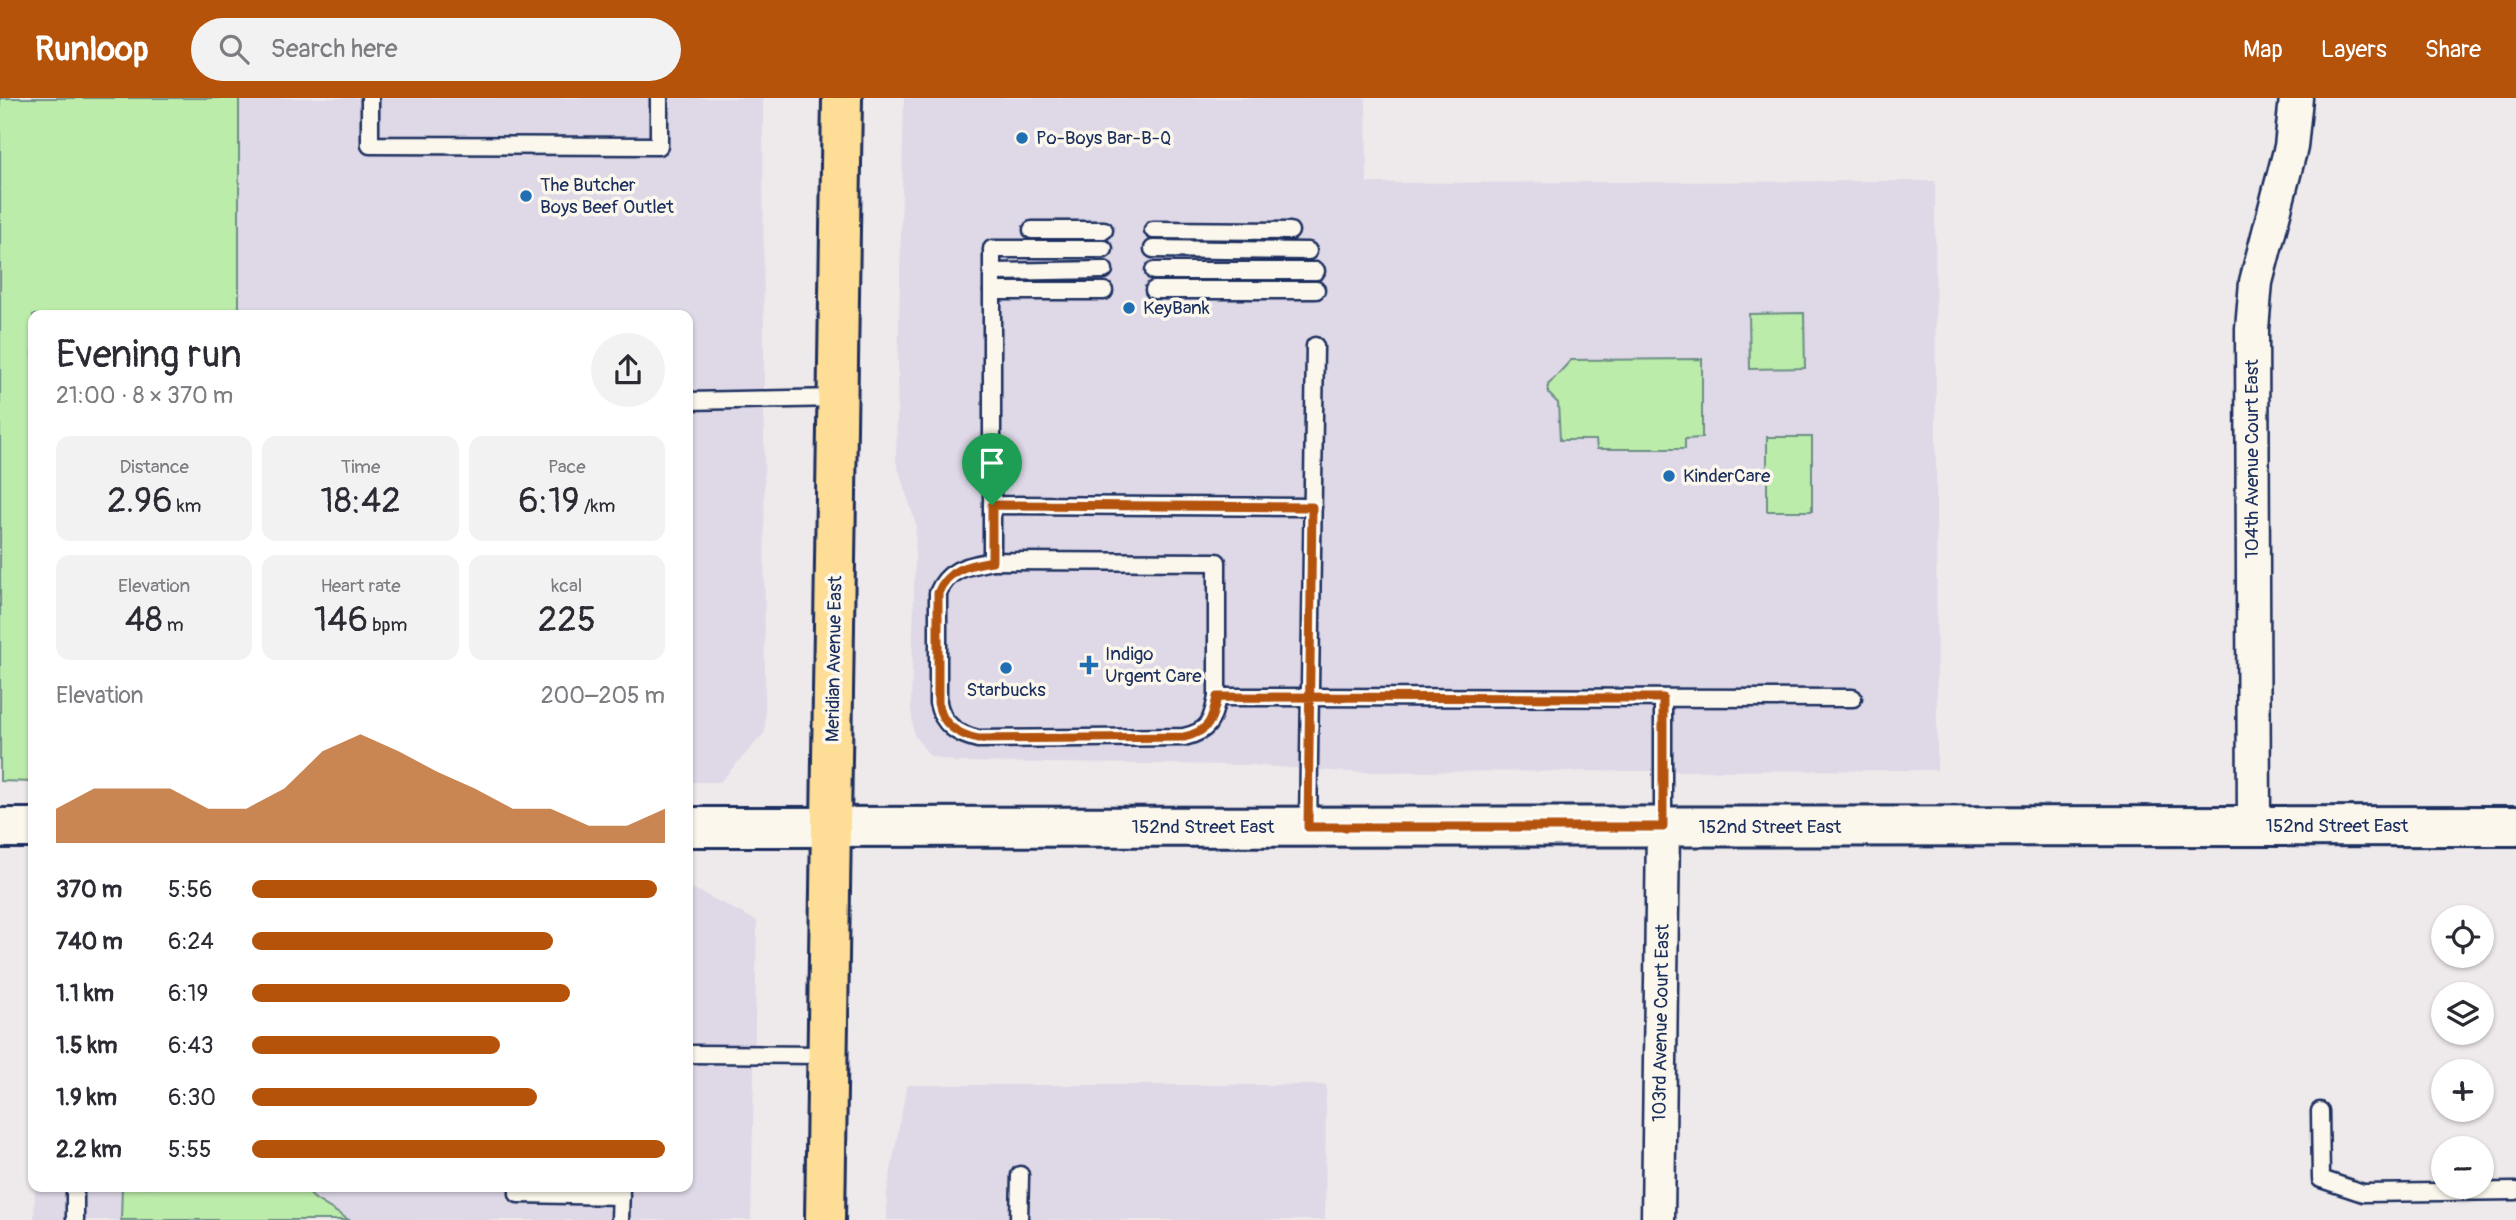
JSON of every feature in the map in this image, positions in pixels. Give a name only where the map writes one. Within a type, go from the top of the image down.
[{"type":"main road","name":"Meridian Avenue East","points":[[825,1220],[842,98]]},
{"type":"main road","name":"152nd Street East","points":[[693,827],[2516,826]]},
{"type":"main road","points":[[0,828],[28,828]]},
{"type":"street","name":"104th Avenue Court East","points":[[2254,826],[2252,329],[2256,282],[2291,147],[2296,98]]},
{"type":"street","name":"103rd Avenue Court East","points":[[1658,1220],[1663,827]]},
{"type":"lane","points":[[370,98],[370,145],[659,146],[659,98]]},
{"type":"lane","points":[[1032,230],[1104,230]]},
{"type":"lane","points":[[1153,230],[1290,231]]},
{"type":"lane","points":[[992,561],[992,249],[1104,249]]},
{"type":"lane","points":[[1153,249],[1308,251]]},
{"type":"lane","points":[[992,272],[1104,270]]},
{"type":"lane","points":[[1154,271],[1316,271]]},
{"type":"lane","points":[[1154,290],[1316,290]]},
{"type":"lane","points":[[992,291],[1104,291]]},
{"type":"lane","points":[[1308,827],[1315,346]]},
{"type":"lane","points":[[693,401],[838,398]]},
{"type":"lane","points":[[992,505],[1312,507]]},
{"type":"lane","points":[[992,561],[1217,562],[1217,697],[1208,727],[1184,737],[978,739],[963,736],[950,727],[940,713],[938,703],[938,593],[946,577],[958,570],[992,561]]},
{"type":"lane","points":[[1217,697],[1853,698]]},
{"type":"lane","points":[[1663,698],[1663,827]]},
{"type":"lane","points":[[693,1054],[828,1055]]},
{"type":"lane","points":[[2320,1111],[2322,1179],[2364,1193],[2516,1191]]},
{"type":"lane","points":[[1020,1175],[1020,1220]]},
{"type":"lane","points":[[75,1192],[75,1220]]},
{"type":"lane","points":[[518,1192],[587,1192]]},
{"type":"lane","points":[[620,1220],[621,1192]]},
{"type":"shaded area","points":[[239,98],[763,98],[765,732],[720,782],[693,782],[693,310],[239,310]]},
{"type":"shaded area","points":[[904,98],[1366,98],[1367,183],[1935,181],[1937,770],[1346,772],[1253,765],[956,762],[930,756],[914,735],[911,708],[916,524],[896,461]]},
{"type":"shaded area","points":[[693,889],[757,921],[751,1220],[34,1220],[35,1192],[693,1192]]},
{"type":"shaded area","points":[[907,1085],[1326,1085],[1325,1220],[887,1220],[887,1192]]},
{"type":"green space","points":[[0,98],[239,98],[239,310],[28,310],[28,782],[0,781]]},
{"type":"green space","points":[[1804,313],[1805,368],[1750,369],[1749,314]]},
{"type":"green space","points":[[1702,359],[1702,438],[1685,439],[1685,449],[1597,449],[1596,440],[1560,440],[1558,403],[1548,393],[1548,385],[1571,360]]},
{"type":"green space","points":[[1767,437],[1812,437],[1812,511],[1767,511]]},
{"type":"green space","points":[[122,1192],[307,1192],[349,1220],[121,1220]]},
{"type":"place","name":"Po-Boys Bar-B-Q","points":[[1022,138]]},
{"type":"place","name":"The Butcher Boys Beef Outlet","points":[[526,196]]},
{"type":"place","name":"KeyBank","points":[[1129,308]]},
{"type":"place","name":"KinderCare","points":[[1669,476]]},
{"type":"place","name":"Indigo Urgent Care","points":[[1089,665]]},
{"type":"place","name":"Starbucks","points":[[1006,668]]},
{"type":"route","points":[[992,505],[992,561],[966,566],[946,577],[938,593],[938,703],[940,713],[950,727],[963,736],[978,739],[1184,737],[1208,727],[1217,697],[1310,697],[1663,698],[1663,827],[1308,827],[1310,697],[1312,507],[992,505]]}]
